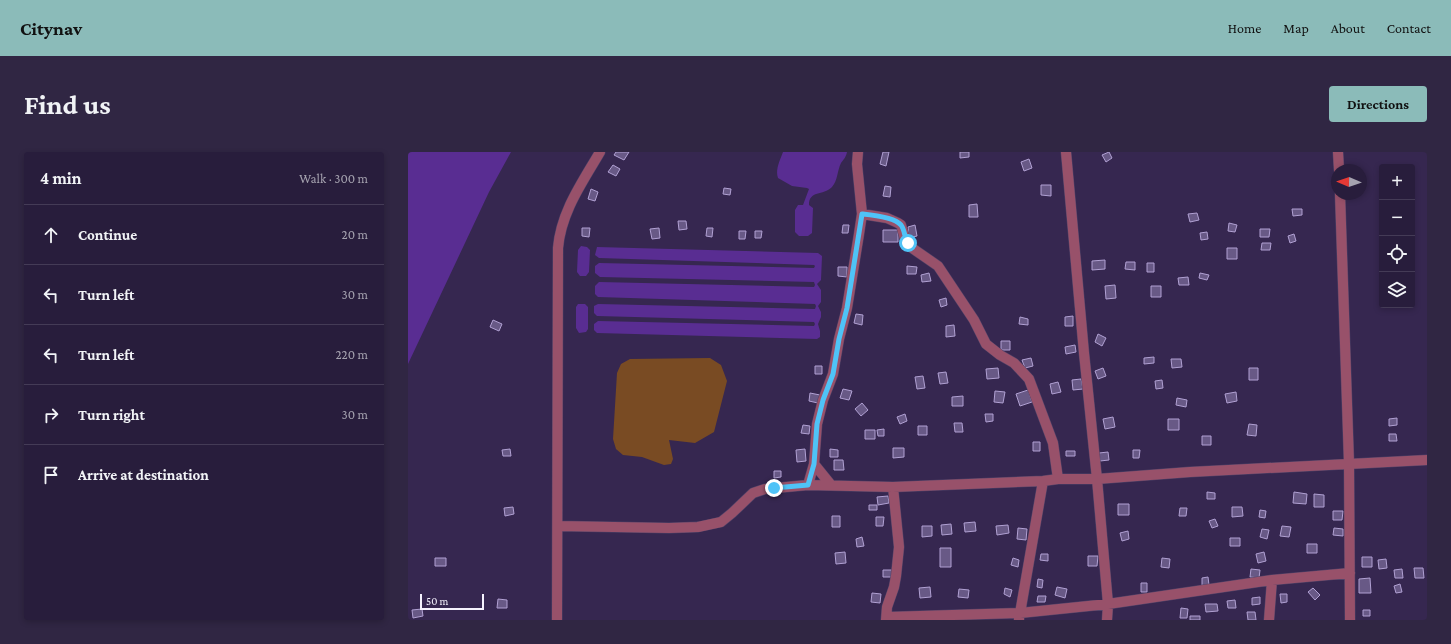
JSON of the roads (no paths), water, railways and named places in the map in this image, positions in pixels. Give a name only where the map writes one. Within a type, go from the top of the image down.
[{"type":"street","points":[[557,620],[559,233],[566,213],[600,152]]},
{"type":"street","points":[[808,485],[814,464],[817,424],[823,400],[833,374],[839,339],[847,308],[862,214],[857,164],[858,152]]},
{"type":"street","points":[[1066,152],[1097,479],[1108,604],[1108,620]]},
{"type":"street","points":[[1338,152],[1339,164]]},
{"type":"street","points":[[1340,200],[1349,463],[1350,620]]},
{"type":"street","points":[[862,214],[887,218],[898,222],[901,225],[905,239],[912,248],[938,266],[974,320],[986,344],[1000,356],[1014,363],[1029,379],[1053,443],[1058,479]]},
{"type":"street","points":[[558,526],[669,528],[698,527],[721,522],[753,493],[765,489],[808,485],[893,487],[1043,481],[1058,479],[1097,479],[1349,463],[1427,460]]},
{"type":"street","points":[[814,464],[831,485]]},
{"type":"street","points":[[1019,617],[1043,481]]},
{"type":"street","points":[[893,487],[899,547],[894,586],[887,607],[887,619],[1019,617],[1272,580],[1350,574]]},
{"type":"street","points":[[1269,620],[1272,580]]}]
